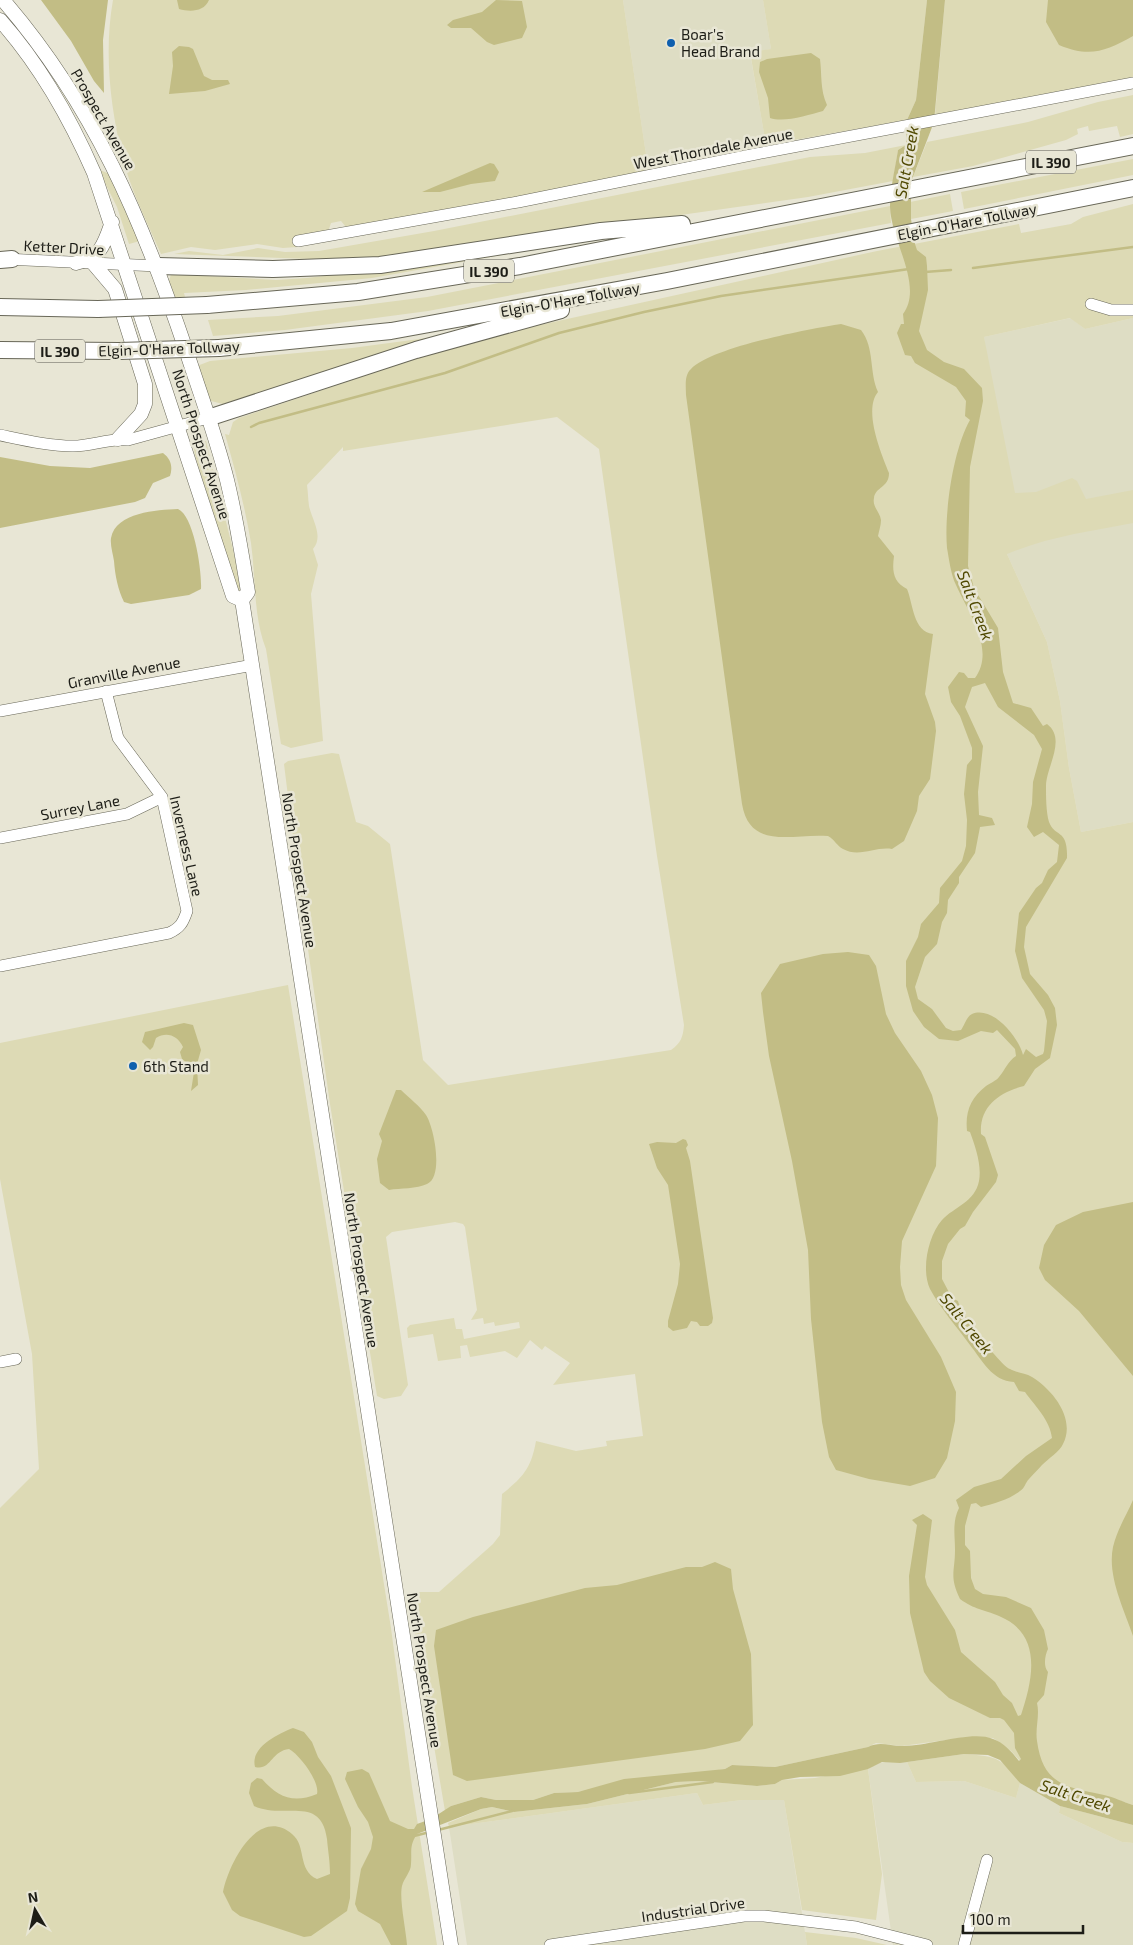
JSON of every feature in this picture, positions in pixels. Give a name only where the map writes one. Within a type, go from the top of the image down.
[{"type":"highway","name":"IL 390","points":[[0,307],[98,309],[207,305],[358,292],[529,264],[1133,146]]},
{"type":"highway","name":"Elgin-O'Hare Tollway","points":[[0,350],[120,351],[219,348],[391,331],[667,281],[1133,188]]},
{"type":"highway","points":[[158,266],[273,269],[380,265],[601,231],[769,217]]},
{"type":"highway","points":[[208,418],[416,350],[667,281]]},
{"type":"main road","name":"Prospect Avenue","points":[[3,0],[42,48],[86,115],[125,188],[158,266]]},
{"type":"main road","name":"Prospect Avenue","points":[[0,20],[37,67],[75,131],[102,192],[126,266]]},
{"type":"main road","points":[[76,263],[88,260],[103,247],[112,222]]},
{"type":"main road","points":[[93,264],[115,289],[145,384],[144,404],[141,414],[118,439]]},
{"type":"main road","name":"North Prospect Avenue","points":[[126,266],[233,596],[242,600]]},
{"type":"main road","name":"North Prospect Avenue","points":[[158,266],[227,480],[241,548],[248,592],[242,600],[451,1945]]},
{"type":"street","name":"West Thorndale Avenue","points":[[298,241],[500,205],[756,154],[1133,84]]},
{"type":"street","name":"Ketter Drive","points":[[4,259],[126,266]]},
{"type":"street","points":[[126,266],[158,266]]},
{"type":"street","points":[[1091,304],[1111,310],[1133,310]]},
{"type":"street","points":[[0,435],[70,446],[118,439],[128,440],[208,418]]},
{"type":"street","name":"Granville Avenue","points":[[0,711],[253,665]]},
{"type":"street","name":"Inverness Lane","points":[[0,966],[169,933],[180,928],[187,911],[162,797],[118,738],[106,691]]},
{"type":"street","name":"Surrey Lane","points":[[0,838],[127,814],[162,797]]},
{"type":"street","points":[[0,1362],[16,1359]]},
{"type":"street","points":[[964,1945],[987,1860]]},
{"type":"street","name":"Industrial Drive","points":[[550,1945],[744,1916],[764,1916],[856,1928],[927,1945]]},
{"type":"shaded area","points":[[113,0],[623,0],[648,168],[643,171],[441,212],[346,227],[341,221],[331,223],[329,229],[325,231],[295,236],[297,247],[283,248],[257,244],[215,250],[191,247],[161,254],[130,180],[122,155],[114,117],[109,58],[110,19]]},
{"type":"shaded area","points":[[623,0],[763,0],[771,49],[750,53],[766,145],[648,168]]},
{"type":"shaded area","points":[[763,0],[927,0],[916,100],[907,120],[766,145],[750,52],[771,49]]},
{"type":"shaded area","points":[[945,0],[1133,0],[1133,77],[935,115]]},
{"type":"shaded area","points":[[1133,95],[1133,134],[1120,137],[1117,126],[1089,131],[1088,126],[1077,129],[1078,134],[1066,140],[973,166],[913,177],[927,142],[1028,122],[1098,102]]},
{"type":"shaded area","points":[[906,145],[898,150],[893,181],[808,197],[375,258],[311,259],[174,254],[189,251],[223,255],[258,248],[285,252],[319,251],[434,231],[810,157],[865,153]]},
{"type":"shaded area","points":[[1133,159],[1133,175],[964,209],[961,192]]},
{"type":"shaded area","points":[[100,170],[112,175],[140,241],[129,244],[117,207]]},
{"type":"shaded area","points":[[950,194],[953,211],[911,219],[910,202]]},
{"type":"shaded area","points":[[1133,204],[1133,318],[1085,329],[1070,318],[984,337],[1015,493],[1036,492],[1072,478],[1077,481],[1086,499],[1133,490],[1133,523],[1053,539],[1007,554],[1047,642],[1060,701],[1069,768],[1081,832],[1133,822],[1133,1805],[1106,1796],[1070,1789],[1020,1761],[1011,1751],[993,1738],[968,1737],[902,1746],[876,1743],[868,1747],[775,1767],[732,1765],[725,1769],[578,1792],[554,1793],[533,1800],[496,1800],[481,1797],[451,1806],[445,1811],[408,1592],[439,1592],[493,1544],[500,1535],[502,1494],[521,1477],[529,1466],[536,1441],[576,1451],[607,1446],[606,1441],[643,1436],[635,1374],[553,1385],[570,1363],[545,1346],[542,1350],[530,1340],[517,1358],[505,1351],[470,1357],[467,1345],[460,1346],[461,1358],[438,1361],[433,1334],[408,1338],[407,1328],[410,1325],[454,1318],[456,1329],[462,1329],[464,1339],[520,1328],[519,1322],[495,1326],[494,1322],[484,1324],[483,1318],[471,1320],[477,1310],[465,1227],[463,1224],[455,1222],[392,1232],[386,1237],[408,1385],[401,1396],[384,1399],[377,1396],[330,1104],[284,764],[288,761],[332,753],[339,754],[356,822],[368,826],[390,844],[423,1060],[448,1085],[671,1050],[677,1045],[682,1036],[684,1025],[657,856],[599,449],[557,417],[343,451],[343,447],[307,485],[309,506],[317,533],[316,544],[313,549],[318,565],[311,594],[323,741],[291,748],[281,744],[266,649],[257,610],[249,529],[225,434],[229,435],[233,422],[239,418],[444,349],[517,330],[877,251],[1019,224],[1021,233],[1071,224],[1083,217]]},
{"type":"shaded area","points":[[890,206],[891,223],[428,311],[285,330],[213,336],[208,320],[278,316],[427,297]]},
{"type":"shaded area","points":[[513,253],[372,278],[246,290],[184,293],[185,297],[174,297],[169,281],[171,274],[276,280],[307,278]]},
{"type":"shaded area","points":[[1071,318],[1085,329],[1133,318],[1133,822],[1081,832],[1069,768],[1060,701],[1047,642],[1007,554],[984,337]]},
{"type":"shaded area","points":[[427,338],[427,340],[223,404],[211,401],[208,398],[197,366],[210,361],[352,348]]},
{"type":"shaded area","points":[[206,441],[243,590],[237,591],[195,455],[193,444]]},
{"type":"shaded area","points":[[288,985],[391,1628],[412,1787],[437,1945],[0,1945],[0,1508],[39,1469],[32,1354],[0,1179],[0,1043]]},
{"type":"shaded area","points":[[964,1754],[991,1757],[1003,1763],[1020,1783],[1016,1798],[964,1781],[916,1782],[907,1762]]},
{"type":"shaded area","points":[[891,1761],[907,1762],[916,1782],[964,1781],[1016,1798],[1020,1783],[1060,1806],[1059,1813],[1122,1842],[1133,1843],[1133,1945],[893,1945],[868,1769],[874,1764]]},
{"type":"shaded area","points":[[868,1769],[882,1874],[876,1920],[802,1910],[784,1800],[742,1800],[703,1805],[697,1793],[449,1827],[448,1823],[481,1809],[492,1807],[514,1812],[587,1804],[676,1782],[699,1781],[758,1786],[775,1784],[782,1780],[815,1778]]},
{"type":"shaded area","points":[[697,1793],[703,1805],[742,1800],[784,1800],[807,1945],[467,1945],[449,1827]]},
{"type":"shaded area","points":[[1060,1806],[1133,1825],[1133,1843],[1122,1842],[1059,1813]]},
{"type":"shaded area","points":[[805,1932],[856,1938],[887,1945],[807,1945]]},
{"type":"water","points":[[41,0],[108,0],[103,40],[104,93],[94,81],[71,41]]},
{"type":"water","points":[[177,0],[209,0],[204,7],[188,11],[179,9]]},
{"type":"water","points":[[496,0],[522,1],[527,27],[522,38],[494,45],[487,42],[471,28],[451,28],[447,25],[453,20],[482,12]]},
{"type":"water","name":"Salt Creek","points":[[927,0],[945,0],[934,122],[911,182],[911,219],[915,244],[917,250],[926,257],[927,266],[928,290],[919,331],[927,350],[944,362],[964,369],[982,388],[983,401],[970,467],[968,566],[974,588],[998,628],[1003,672],[1013,703],[1031,708],[1043,726],[1047,724],[1053,730],[1055,745],[1046,786],[1047,809],[1049,822],[1054,830],[1061,835],[1067,848],[1067,858],[1026,927],[1024,947],[1030,974],[1048,995],[1055,1008],[1057,1025],[1050,1058],[1035,1069],[1024,1086],[999,1096],[987,1108],[981,1124],[981,1134],[985,1137],[998,1175],[996,1182],[973,1212],[965,1226],[960,1229],[948,1244],[942,1261],[942,1279],[952,1298],[958,1301],[973,1326],[1005,1365],[1032,1377],[1048,1389],[1064,1415],[1067,1425],[1066,1434],[1063,1444],[1059,1449],[1032,1475],[1016,1494],[986,1506],[981,1507],[976,1503],[971,1504],[965,1526],[965,1545],[970,1551],[971,1578],[975,1589],[983,1594],[1006,1597],[1031,1608],[1044,1630],[1048,1649],[1045,1664],[1048,1672],[1044,1695],[1037,1703],[1037,1741],[1040,1756],[1045,1767],[1058,1781],[1068,1786],[1108,1796],[1133,1805],[1133,1825],[1060,1806],[1020,1783],[1000,1760],[988,1755],[964,1754],[900,1763],[882,1762],[868,1769],[840,1776],[800,1777],[782,1780],[775,1784],[757,1786],[699,1781],[676,1782],[587,1804],[514,1812],[492,1807],[481,1809],[417,1834],[414,1838],[411,1867],[401,1892],[407,1945],[391,1945],[380,1924],[358,1911],[355,1904],[361,1869],[371,1849],[373,1837],[368,1822],[358,1807],[345,1779],[347,1772],[362,1769],[369,1773],[390,1821],[408,1829],[414,1829],[417,1824],[431,1819],[451,1806],[481,1797],[496,1800],[533,1800],[554,1793],[578,1792],[624,1779],[725,1769],[732,1765],[775,1767],[877,1744],[912,1746],[973,1736],[984,1737],[1000,1743],[1011,1751],[1019,1761],[1021,1759],[1015,1748],[1014,1733],[1004,1720],[990,1718],[949,1698],[930,1681],[924,1672],[910,1613],[909,1576],[917,1525],[912,1520],[923,1514],[932,1520],[925,1577],[927,1585],[955,1630],[961,1652],[995,1682],[1003,1695],[1012,1703],[1018,1716],[1021,1715],[1031,1673],[1031,1659],[1028,1646],[1023,1634],[1013,1624],[960,1599],[953,1574],[955,1523],[959,1508],[956,1500],[974,1487],[1001,1479],[1026,1456],[1052,1438],[1051,1431],[1042,1414],[1025,1392],[1019,1391],[1014,1382],[1006,1381],[994,1374],[983,1363],[934,1296],[927,1281],[926,1272],[927,1253],[937,1227],[947,1215],[969,1199],[977,1188],[979,1181],[978,1156],[970,1132],[967,1131],[968,1111],[976,1095],[998,1078],[1016,1056],[1015,1049],[997,1030],[993,1033],[981,1031],[958,1041],[939,1039],[924,1027],[913,1011],[906,986],[906,961],[918,937],[921,924],[939,903],[940,888],[962,861],[966,846],[967,820],[964,794],[967,765],[972,759],[972,748],[960,716],[951,702],[948,687],[959,672],[964,673],[968,678],[975,678],[981,667],[983,655],[978,631],[953,577],[946,534],[948,500],[954,464],[970,420],[965,416],[966,401],[956,387],[915,363],[911,356],[905,355],[897,333],[901,324],[904,324],[903,314],[909,303],[910,290],[905,263],[895,234],[890,200],[898,150],[906,145],[907,120],[916,100]],"holes":[[[985,683],[998,707],[1034,735],[1042,749],[1033,782],[1032,804],[1027,827],[1034,837],[1043,832],[1059,845],[1057,862],[1048,870],[1042,883],[1036,888],[1019,913],[1015,951],[1022,978],[1044,1010],[1047,1021],[1044,1051],[1043,1054],[1036,1057],[1026,1049],[1023,1055],[1011,1032],[988,1014],[980,1012],[970,1015],[961,1030],[953,1031],[946,1028],[932,1009],[918,999],[915,987],[925,957],[937,944],[942,922],[947,913],[948,900],[959,883],[959,877],[975,853],[980,827],[995,825],[992,818],[979,815],[978,792],[983,746],[965,707],[972,687]]]},
{"type":"water","points":[[1048,0],[1133,0],[1133,36],[1106,49],[1089,52],[1059,45],[1046,22]]},
{"type":"water","points":[[179,46],[193,49],[204,76],[212,80],[228,80],[230,84],[205,91],[169,94],[173,66],[172,52]]},
{"type":"water","points":[[811,53],[820,59],[822,88],[827,105],[823,111],[803,116],[782,120],[770,118],[768,98],[759,72],[760,62],[767,59]]},
{"type":"water","points":[[490,163],[494,164],[499,172],[495,181],[471,184],[440,192],[422,192]]},
{"type":"water","points":[[841,324],[861,330],[865,337],[878,392],[872,409],[873,420],[878,443],[889,473],[887,482],[875,494],[874,498],[874,504],[881,520],[878,536],[894,556],[894,576],[907,589],[918,623],[926,632],[933,634],[925,694],[935,722],[936,731],[930,779],[919,796],[917,811],[904,841],[892,849],[861,852],[843,849],[828,836],[788,837],[763,834],[754,828],[747,819],[742,804],[686,395],[686,378],[691,369],[719,353],[762,340]]},
{"type":"water","points":[[163,453],[171,463],[170,476],[153,483],[145,498],[135,502],[0,528],[0,457],[50,466],[90,468]]},
{"type":"water","points":[[178,509],[184,514],[193,533],[200,570],[201,589],[189,595],[131,604],[124,602],[117,582],[111,547],[114,529],[138,514]]},
{"type":"water","points":[[848,952],[869,955],[876,966],[886,1014],[895,1033],[921,1071],[932,1095],[938,1118],[936,1166],[902,1241],[901,1285],[906,1300],[941,1357],[956,1392],[955,1421],[947,1458],[935,1478],[910,1486],[869,1479],[836,1470],[829,1457],[822,1422],[811,1319],[808,1250],[792,1161],[769,1056],[763,1012],[761,993],[780,964],[823,954]]},
{"type":"water","points":[[184,1023],[193,1025],[201,1050],[197,1064],[198,1085],[191,1091],[194,1072],[189,1064],[182,1059],[180,1052],[183,1047],[175,1037],[164,1035],[156,1038],[150,1050],[142,1042],[145,1032]]},
{"type":"water","points":[[396,1090],[401,1090],[426,1115],[432,1130],[436,1162],[432,1180],[427,1184],[413,1188],[389,1190],[380,1183],[377,1159],[382,1141],[379,1134]]},
{"type":"water","points":[[683,1139],[686,1140],[688,1145],[686,1148],[690,1161],[713,1318],[712,1323],[708,1326],[700,1326],[697,1322],[691,1321],[687,1328],[673,1331],[668,1327],[668,1321],[678,1284],[680,1264],[668,1185],[657,1168],[649,1144],[657,1142],[676,1143]]},
{"type":"water","points":[[1133,1202],[1133,1376],[1079,1311],[1045,1280],[1039,1268],[1044,1245],[1056,1225],[1083,1212]]},
{"type":"water","points":[[1133,1500],[1133,1636],[1114,1581],[1112,1558],[1117,1535]]},
{"type":"water","points":[[715,1562],[731,1569],[733,1589],[751,1654],[753,1725],[740,1741],[705,1749],[467,1781],[453,1775],[434,1646],[436,1630],[473,1617],[585,1588],[617,1585],[686,1567],[702,1567]]},
{"type":"water","points":[[293,1728],[304,1732],[312,1742],[318,1757],[331,1776],[351,1828],[350,1898],[347,1911],[311,1936],[304,1937],[240,1916],[232,1910],[223,1892],[231,1868],[246,1842],[256,1833],[267,1827],[279,1827],[297,1839],[304,1864],[311,1875],[317,1879],[330,1874],[327,1839],[323,1825],[317,1817],[309,1812],[266,1810],[254,1806],[249,1793],[251,1783],[257,1778],[262,1779],[274,1790],[286,1797],[301,1798],[317,1794],[315,1783],[308,1769],[289,1749],[278,1753],[265,1766],[255,1767],[257,1753],[261,1747],[266,1742]]},
{"type":"waterway","points":[[973,268],[1133,247]]},
{"type":"waterway","points":[[251,427],[259,423],[445,373],[559,333],[644,312],[721,296],[909,269]]},
{"type":"waterway","points":[[925,272],[951,270]]},
{"type":"waterway","points":[[629,1793],[713,1782]]},
{"type":"waterway","points":[[438,1830],[512,1811]]},
{"type":"waterway","points":[[414,1836],[430,1832]]},
{"type":"place","name":"Boar's Head Brand","points":[[671,43]]},
{"type":"place","name":"6th Stand","points":[[133,1066]]}]
